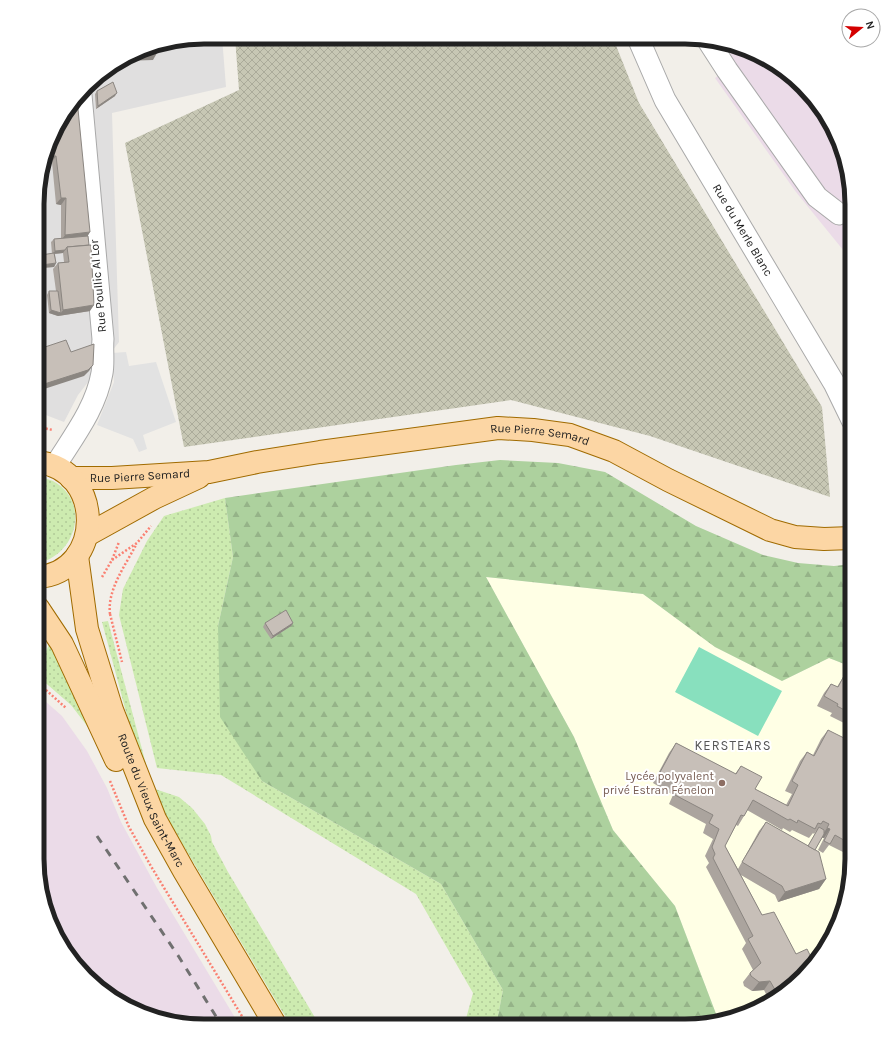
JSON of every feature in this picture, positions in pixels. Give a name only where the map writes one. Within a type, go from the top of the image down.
[{"type":"main road","name":"Rue Pierre Semard","points":[[54,469],[112,478],[209,472],[257,462],[320,452],[498,428],[533,430],[570,435],[614,451],[668,480],[770,530],[795,537],[824,539],[845,538]]},
{"type":"main road","points":[[44,576],[55,573],[77,556],[87,535],[89,519],[88,507],[78,486],[54,469]]},
{"type":"main road","name":"Rue Pierre Semard","points":[[87,535],[168,491],[209,472]]},
{"type":"main road","name":"Route du Vieux Saint-Marc","points":[[77,556],[87,629],[112,710],[156,819],[184,871],[272,1019]]},
{"type":"main road","name":"Route du Vieux Saint-Marc","points":[[44,617],[62,644],[145,823],[167,864],[258,1019]]},
{"type":"street","name":"Rue du Merle Blanc","points":[[641,44],[664,100],[834,383],[845,406]]},
{"type":"street","points":[[712,46],[761,120],[817,197],[839,214]]},
{"type":"street","name":"Rue Poullic Al Lor","points":[[54,469],[90,410],[98,393],[102,372],[102,339],[82,102]]},
{"type":"path","points":[[112,560],[137,542],[155,521]]},
{"type":"path","points":[[104,616],[110,614],[109,605],[112,592],[137,542]]},
{"type":"shaded area","points":[[194,44],[223,44],[226,87],[112,113],[119,342],[78,395],[64,422],[44,414],[44,194],[49,163],[56,143],[65,124],[77,107],[91,91],[124,65],[163,49]]},
{"type":"shaded area","points":[[236,44],[615,44],[639,103],[822,407],[830,497],[650,436],[511,400],[184,447],[125,143],[239,90]]},
{"type":"shaded area","points":[[728,50],[765,65],[782,77],[798,91],[824,124],[840,163],[844,183],[845,252],[796,192],[715,78],[735,65]]},
{"type":"shaded area","points":[[126,352],[129,366],[156,362],[176,422],[143,435],[147,449],[139,452],[133,439],[97,425],[114,382],[112,353]]},
{"type":"shaded area","name":"Lycée polyvalent privé Estran Fénelon","points":[[486,577],[643,594],[715,647],[782,681],[829,658],[845,664],[844,880],[840,900],[824,939],[798,972],[765,998],[746,1007],[717,1016],[675,906],[613,830],[574,737]]},
{"type":"shaded area","points":[[44,700],[62,716],[87,751],[107,788],[121,822],[157,888],[236,1019],[183,1018],[163,1014],[143,1007],[124,998],[107,986],[91,972],[65,939],[49,900],[44,869]]},
{"type":"green space","points":[[500,460],[558,463],[605,472],[696,526],[763,555],[798,563],[834,566],[845,565],[845,664],[829,658],[782,681],[715,647],[643,594],[486,577],[574,737],[613,830],[675,906],[717,1016],[695,1019],[497,1019],[503,990],[441,884],[262,781],[220,717],[218,626],[233,557],[225,498]]},
{"type":"green space","points":[[44,478],[53,481],[65,490],[72,501],[75,513],[74,526],[70,538],[62,549],[52,558],[44,561]]},
{"type":"green space","points":[[225,498],[233,557],[218,626],[262,781],[441,884],[503,990],[497,1019],[466,1019],[473,993],[416,894],[221,775],[157,768],[119,615],[123,589],[147,541],[164,516]]},
{"type":"green space","points":[[108,621],[147,768],[140,764],[102,622]]},
{"type":"green space","points":[[50,642],[91,731],[71,705],[44,682],[44,656]]},
{"type":"green space","points":[[699,647],[782,691],[758,736],[675,692]]},
{"type":"green space","points":[[152,788],[179,797],[192,808],[205,824],[211,836],[212,842],[228,872],[316,1019],[287,1019],[155,798]]},
{"type":"building","points":[[113,82],[117,93],[98,106],[97,91]]},
{"type":"building","points":[[78,106],[90,232],[65,235],[66,198],[61,198],[56,156],[52,156],[65,124]]},
{"type":"building","points":[[88,236],[89,245],[67,247],[65,250],[55,251],[54,239]]},
{"type":"building","points":[[91,245],[94,305],[63,310],[58,263],[69,262],[67,247]]},
{"type":"building","points":[[54,253],[56,263],[44,265],[44,255]]},
{"type":"building","points":[[49,291],[58,291],[61,313],[51,310]]},
{"type":"building","points":[[66,340],[71,352],[94,344],[93,365],[88,370],[44,384],[44,347]]},
{"type":"building","points":[[286,610],[293,623],[273,636],[265,623]]},
{"type":"building","points":[[845,674],[845,710],[837,706],[838,704],[824,696],[831,684],[838,687]]},
{"type":"building","points":[[828,730],[845,738],[845,841],[835,835],[830,844],[824,841],[830,829],[827,828],[829,824],[823,821],[821,824],[818,823],[815,829],[798,820],[797,823],[790,819],[788,820],[753,800],[744,816],[741,815],[725,846],[762,915],[774,912],[796,954],[807,949],[811,957],[798,972],[776,991],[770,981],[759,982],[751,976],[750,973],[761,963],[748,939],[753,936],[713,858],[715,854],[712,847],[719,829],[709,823],[713,815],[675,795],[680,786],[659,774],[676,743],[736,774],[741,766],[762,777],[755,789],[788,806],[798,785],[792,781],[807,752],[814,756]]},
{"type":"building","points":[[766,822],[819,852],[826,879],[785,892],[782,886],[742,862]]},
{"type":"building","points":[[819,827],[824,830],[824,834],[815,850],[808,846]]},
{"type":"railway","points":[[97,836],[179,957],[218,1019]]},
{"type":"place","name":"Lycée polyvalent privé Estran Fénelon","points":[[722,783]]},
{"type":"district","name":"KERSTEARS","points":[[733,745]]}]
